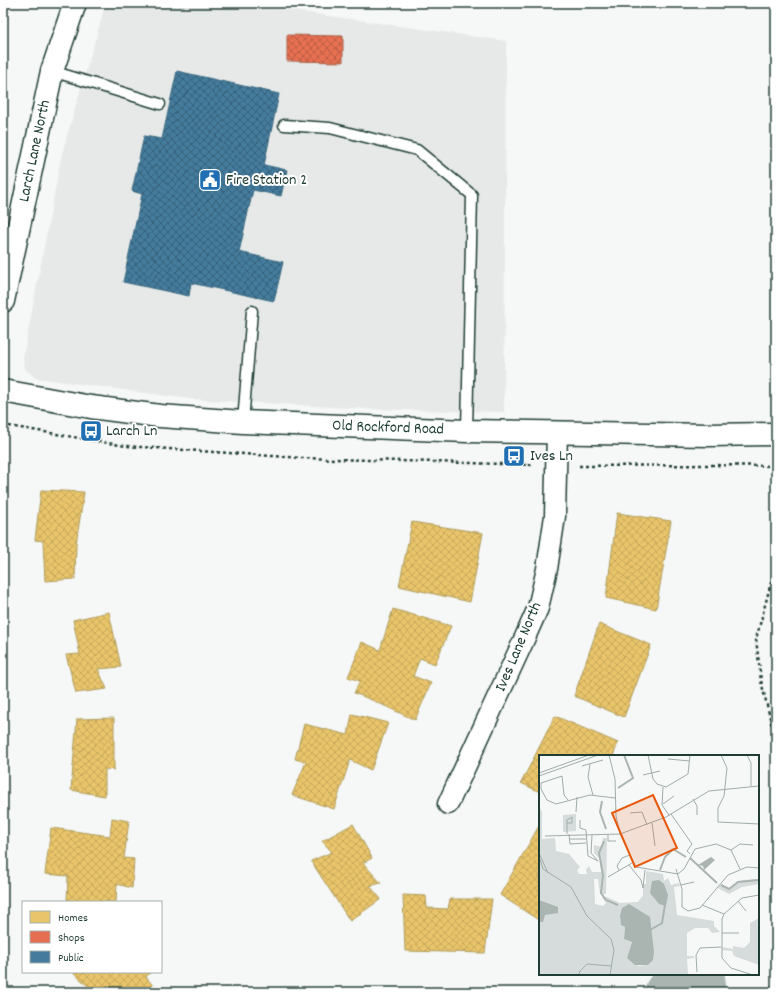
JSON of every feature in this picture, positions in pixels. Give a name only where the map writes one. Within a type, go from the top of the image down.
[{"type":"street","name":"Larch Lane North","points":[[3,301],[52,71],[75,3]]},
{"type":"street","name":"Old Rockford Road","points":[[3,391],[91,407],[160,416],[243,422],[467,431],[709,435],[776,434]]},
{"type":"street","name":"Ives Lane North","points":[[448,804],[538,608],[547,569],[555,516],[557,432]]},
{"type":"lane","points":[[52,71],[160,104]]},
{"type":"lane","points":[[284,124],[330,128],[417,150],[472,195],[467,431]]},
{"type":"lane","points":[[243,422],[252,311]]},
{"type":"path","points":[[3,425],[126,446],[302,458],[556,466],[776,466]]},
{"type":"path","points":[[776,564],[756,639],[761,681],[776,742]]},
{"type":"shaded area","points":[[106,3],[236,3],[506,41],[504,412],[369,409],[190,399],[36,378],[25,369],[23,358],[62,153]]},
{"type":"building: Homes","points":[[41,490],[84,492],[76,544],[75,579],[45,581],[43,541],[35,540]]},
{"type":"building: Homes","points":[[617,513],[671,521],[656,609],[606,598]]},
{"type":"building: Homes","points":[[412,522],[483,533],[470,602],[399,586]]},
{"type":"building: Homes","points":[[393,609],[451,626],[435,664],[420,658],[413,676],[431,683],[415,720],[354,693],[360,681],[348,677],[362,642],[380,650]]},
{"type":"building: Homes","points":[[109,612],[121,667],[98,669],[107,689],[76,693],[66,655],[80,654],[73,620]]},
{"type":"building: Homes","points":[[599,624],[651,645],[624,717],[574,696]]},
{"type":"building: Homes","points":[[352,714],[388,723],[371,770],[350,760],[334,809],[292,795],[306,762],[295,759],[304,724],[348,735]]},
{"type":"building: Homes","points":[[555,716],[618,743],[613,755],[539,755],[539,792],[521,783]]},
{"type":"building: Homes","points":[[114,718],[114,770],[105,769],[105,796],[71,790],[77,719]]},
{"type":"building: Homes","points":[[112,818],[129,821],[124,858],[134,859],[132,888],[117,884],[116,901],[67,901],[68,876],[45,874],[51,828],[110,836]]},
{"type":"building: Homes","points":[[353,824],[372,858],[363,863],[381,883],[370,886],[381,899],[350,921],[311,861],[332,852],[322,841]]},
{"type":"building: Homes","points":[[539,826],[539,920],[500,895]]},
{"type":"building: Homes","points":[[403,895],[426,896],[427,908],[448,909],[450,899],[492,899],[485,953],[405,951]]},
{"type":"building: Homes","points":[[74,973],[150,973],[146,977],[154,987],[148,992],[94,992]]},
{"type":"building: Shops","points":[[287,35],[343,36],[343,62],[287,61]]},
{"type":"building: Public","name":"Fire Station 2","points":[[177,71],[279,94],[264,165],[287,170],[281,196],[253,190],[239,252],[283,262],[274,301],[191,283],[189,296],[123,282],[142,194],[132,191],[144,136],[162,139]]},
{"type":"waterway","points":[[703,981],[729,992]]},
{"type":"waterway","points":[[667,992],[703,981]]},
{"type":"place","name":"Fire Station 2","points":[[210,180]]},
{"type":"place","name":"Larch Ln","points":[[91,431]]},
{"type":"place","name":"Ives Ln","points":[[514,456]]}]
